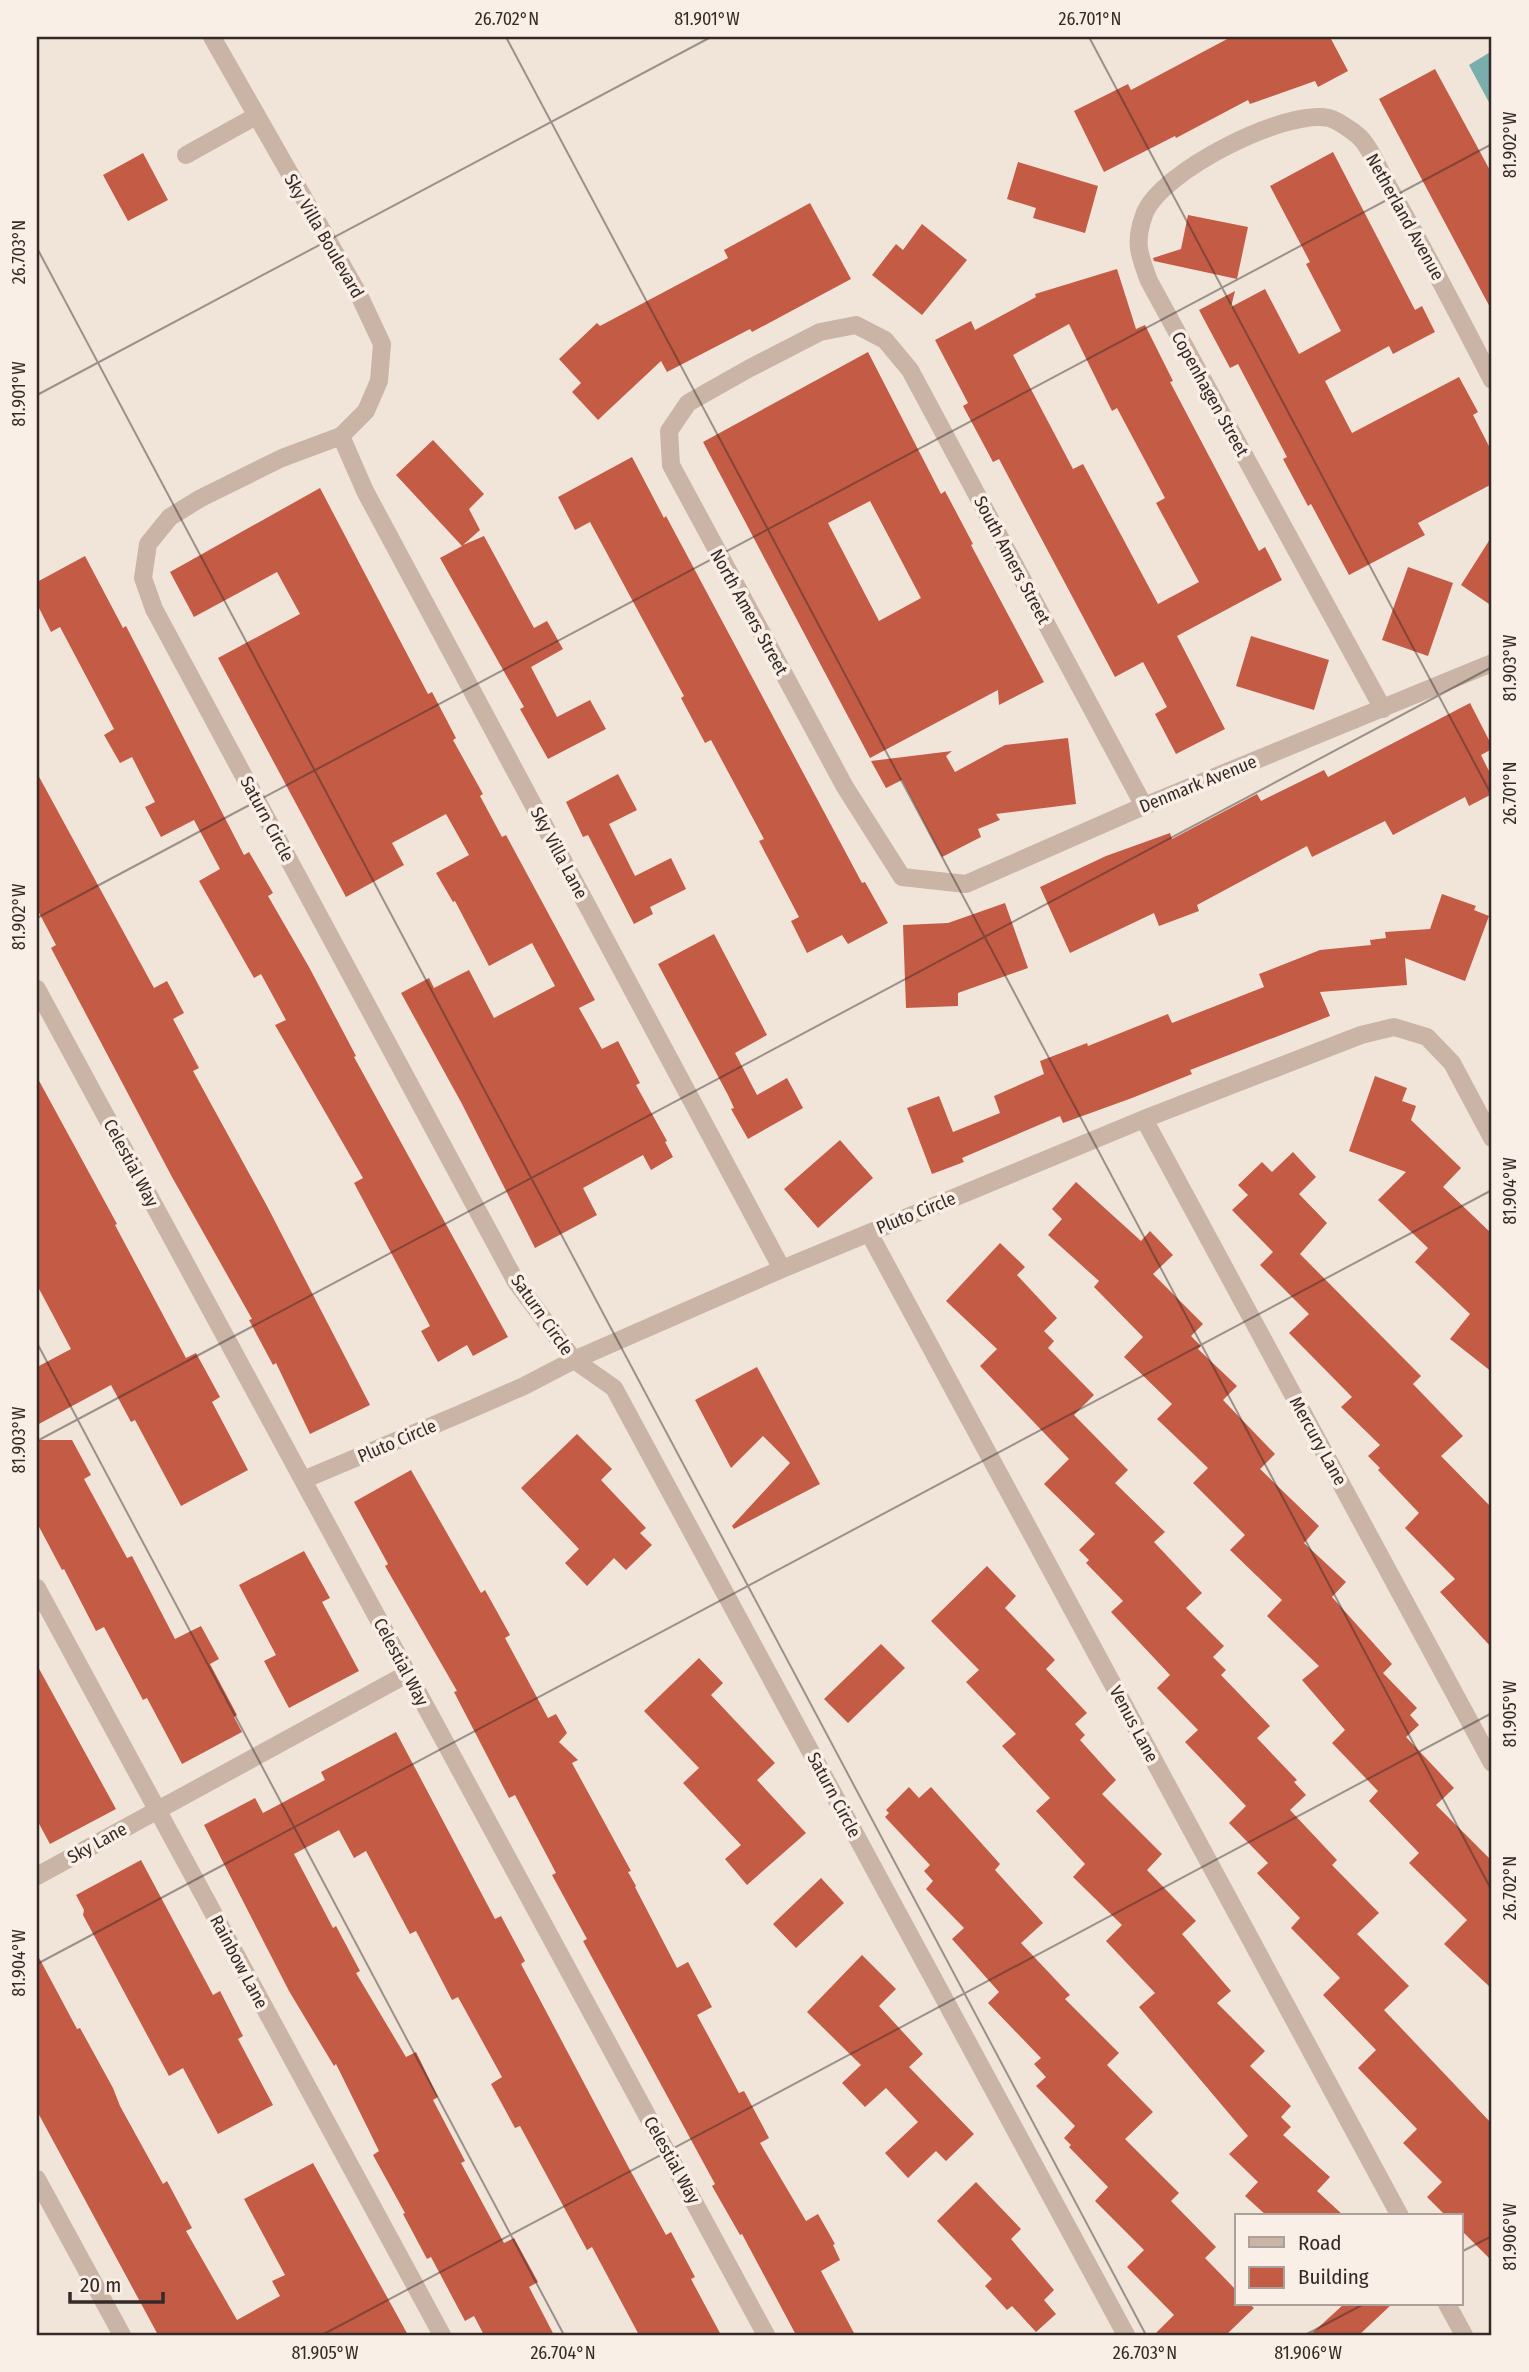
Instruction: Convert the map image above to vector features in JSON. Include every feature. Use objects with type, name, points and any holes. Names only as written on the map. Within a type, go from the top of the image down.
[{"type":"street","name":"Sky Villa Boulevard","points":[[212,37],[359,295],[382,344],[379,380],[366,411],[341,436]]},
{"type":"street","points":[[186,155],[256,116]]},
{"type":"street","name":"Netherland Avenue","points":[[1274,126],[1296,118],[1330,118],[1360,137],[1413,230],[1492,380]]},
{"type":"street","name":"Copenhagen Street","points":[[1274,126],[1228,146],[1166,184],[1144,212],[1137,249],[1149,281],[1182,344],[1383,709]]},
{"type":"street","name":"North Amers Street","points":[[864,329],[856,325],[820,332],[688,403],[669,431],[671,465],[845,786],[902,877]]},
{"type":"street","name":"South Amers Street","points":[[864,329],[885,340],[910,370],[1144,806]]},
{"type":"street","name":"Sky Villa Lane","points":[[341,436],[365,491],[782,1269]]},
{"type":"street","name":"Saturn Circle","points":[[341,436],[282,458],[201,498],[170,517],[148,544],[143,578],[160,621],[516,1282],[574,1360],[614,1388],[1126,2335]]},
{"type":"street","name":"Denmark Avenue","points":[[902,877],[966,884],[1144,806],[1492,663]]},
{"type":"street","name":"Celestial Way","points":[[37,989],[766,2335]]},
{"type":"street","name":"Pluto Circle","points":[[303,1480],[524,1386],[574,1360],[782,1269],[1144,1119],[1361,1035],[1394,1027],[1427,1037],[1452,1063],[1492,1138]]},
{"type":"street","name":"Mercury Lane","points":[[1144,1119],[1492,1762]]},
{"type":"street","name":"Venus Lane","points":[[869,1233],[1399,2214]]},
{"type":"street","name":"Rainbow Lane","points":[[37,1588],[442,2335]]},
{"type":"street","name":"Sky Lane","points":[[37,1876],[407,1674]]},
{"type":"street","points":[[37,2179],[122,2335]]},
{"type":"street","points":[[1448,2306],[1464,2335]]},
{"type":"water","points":[[1492,51],[1492,108],[1469,65]]},
{"type":"building","points":[[1231,37],[1330,37],[1348,71],[1318,87],[1315,81],[1250,104],[1248,100],[1104,172],[1074,111],[1128,84],[1131,90]]},
{"type":"building","points":[[1435,69],[1492,174],[1492,311],[1379,99]]},
{"type":"building","points":[[1333,152],[1415,310],[1422,306],[1435,332],[1393,354],[1389,346],[1325,381],[1352,433],[1459,377],[1478,412],[1473,415],[1492,452],[1492,484],[1418,523],[1425,535],[1349,575],[1283,459],[1287,457],[1238,364],[1230,368],[1199,310],[1235,291],[1231,307],[1265,289],[1299,354],[1341,331],[1306,264],[1310,262],[1270,186]]},
{"type":"building","points":[[143,153],[168,200],[128,221],[103,175]]},
{"type":"building","points":[[1018,162],[1098,186],[1085,233],[1033,218],[1036,208],[1007,199]]},
{"type":"building","points":[[810,203],[851,279],[752,332],[750,329],[667,372],[661,361],[598,420],[572,392],[581,383],[559,359],[597,323],[600,326],[728,258],[724,250]]},
{"type":"building","points":[[1188,215],[1248,227],[1237,279],[1154,261],[1153,258],[1181,249]]},
{"type":"building","points":[[922,224],[967,260],[922,315],[872,275],[896,244],[903,250]]},
{"type":"building","points":[[1117,269],[1136,329],[1145,325],[1173,381],[1170,382],[1259,551],[1265,547],[1282,580],[1177,636],[1225,729],[1176,754],[1155,714],[1167,707],[1143,662],[1115,677],[999,459],[993,462],[963,406],[968,403],[935,340],[971,321],[975,330],[1036,297],[1035,294]],"holes":[[[1069,324],[1112,411],[1117,408],[1165,498],[1156,503],[1199,582],[1158,604],[1083,464],[1073,469],[1013,355]]]},
{"type":"building","points":[[868,352],[941,494],[945,491],[1044,682],[999,705],[998,690],[870,758],[703,442]],"holes":[[[870,501],[921,598],[879,621],[828,523]]]},
{"type":"building","points":[[433,440],[484,494],[469,509],[480,530],[463,545],[484,536],[534,628],[547,621],[563,649],[531,667],[557,717],[590,700],[606,729],[548,759],[520,709],[524,707],[440,558],[462,546],[396,475]]},
{"type":"building","points":[[632,457],[862,883],[865,882],[888,923],[848,944],[842,935],[807,953],[791,921],[799,917],[759,841],[764,839],[711,740],[705,743],[681,698],[684,696],[590,522],[575,530],[558,497]]},
{"type":"building","points":[[320,488],[428,694],[432,692],[456,738],[453,740],[483,794],[480,796],[502,837],[506,835],[595,1000],[579,1008],[602,1049],[618,1041],[640,1083],[636,1085],[673,1157],[651,1170],[643,1155],[583,1188],[597,1215],[535,1248],[462,1104],[401,993],[429,978],[434,988],[469,970],[494,1018],[555,986],[532,943],[489,966],[455,901],[453,902],[436,873],[469,855],[446,814],[392,843],[404,865],[346,897],[218,658],[300,614],[277,572],[194,617],[170,572]]},
{"type":"building","points":[[1492,536],[1492,606],[1461,585]]},
{"type":"building","points":[[85,556],[123,628],[126,626],[244,855],[249,852],[273,893],[268,896],[508,1337],[473,1356],[467,1345],[438,1362],[421,1331],[430,1326],[354,1183],[363,1178],[275,1025],[286,1020],[261,974],[254,978],[199,881],[220,869],[194,820],[161,837],[145,807],[155,802],[132,757],[120,763],[104,735],[114,729],[60,627],[51,632],[37,604],[37,582]]},
{"type":"building","points":[[1408,567],[1453,583],[1428,656],[1382,640]]},
{"type":"building","points":[[1251,636],[1329,660],[1314,710],[1236,686]]},
{"type":"building","points":[[1470,703],[1492,746],[1492,749],[1481,755],[1492,777],[1492,794],[1469,806],[1465,797],[1393,835],[1385,821],[1312,857],[1307,846],[1197,905],[1199,911],[1159,926],[1154,913],[1070,953],[1040,887],[1106,856],[1170,833],[1172,839],[1257,794],[1261,801],[1324,770],[1328,777]]},
{"type":"building","points":[[1068,738],[1076,804],[996,814],[1000,820],[978,829],[981,837],[942,857],[902,780],[886,788],[871,761],[952,751],[946,756],[955,772],[1005,745]]},
{"type":"building","points":[[37,773],[154,988],[167,981],[184,1013],[173,1019],[199,1068],[193,1071],[267,1206],[370,1405],[310,1434],[276,1363],[273,1365],[249,1320],[252,1319],[172,1177],[51,948],[56,945],[37,909]]},
{"type":"building","points":[[618,774],[637,810],[609,824],[635,876],[671,858],[686,889],[650,907],[653,914],[634,924],[588,835],[583,837],[566,802]]},
{"type":"building","points":[[1442,894],[1476,906],[1474,910],[1489,916],[1465,981],[1405,958],[1407,985],[1320,992],[1330,1016],[1190,1070],[1192,1074],[1132,1098],[1063,1123],[1060,1116],[962,1158],[964,1162],[932,1174],[907,1108],[939,1096],[953,1132],[1000,1113],[994,1096],[1044,1074],[1040,1061],[1087,1043],[1088,1046],[1168,1014],[1172,1023],[1264,987],[1259,974],[1320,950],[1371,945],[1370,940],[1386,938],[1385,932],[1430,929]]},
{"type":"building","points":[[1005,903],[1028,968],[958,993],[958,1006],[906,1008],[903,925],[948,923]]},
{"type":"building","points":[[714,934],[767,1035],[735,1053],[757,1095],[787,1078],[803,1108],[748,1139],[731,1109],[734,1108],[728,1095],[658,964]]},
{"type":"building","points":[[1375,1076],[1407,1088],[1402,1101],[1416,1106],[1411,1120],[1461,1168],[1443,1187],[1492,1234],[1492,1372],[1450,1339],[1470,1314],[1415,1262],[1428,1248],[1378,1200],[1406,1172],[1349,1151]]},
{"type":"building","points":[[37,1077],[186,1358],[196,1353],[220,1397],[212,1402],[248,1470],[181,1506],[135,1420],[131,1422],[111,1385],[37,1425],[37,1367],[71,1349],[37,1285]]},
{"type":"building","points":[[840,1140],[873,1178],[818,1228],[784,1189]]},
{"type":"building","points":[[1293,1152],[1316,1177],[1299,1194],[1327,1223],[1300,1254],[1421,1376],[1413,1384],[1463,1436],[1441,1456],[1492,1508],[1492,1648],[1440,1592],[1455,1579],[1405,1528],[1419,1513],[1368,1456],[1380,1445],[1341,1407],[1352,1397],[1289,1333],[1309,1314],[1260,1265],[1273,1252],[1232,1210],[1248,1195],[1238,1185],[1262,1162],[1272,1172]]},
{"type":"building","points":[[1076,1182],[1141,1241],[1150,1231],[1173,1255],[1153,1274],[1203,1324],[1191,1336],[1201,1346],[1198,1349],[1237,1386],[1223,1400],[1275,1454],[1260,1469],[1319,1526],[1304,1543],[1346,1582],[1332,1597],[1392,1664],[1383,1673],[1417,1708],[1410,1715],[1419,1725],[1406,1737],[1454,1788],[1436,1805],[1492,1861],[1492,1989],[1444,1944],[1467,1920],[1409,1863],[1419,1853],[1369,1801],[1378,1791],[1332,1743],[1345,1730],[1302,1680],[1319,1666],[1267,1616],[1282,1600],[1230,1550],[1245,1535],[1193,1483],[1208,1468],[1157,1419],[1172,1404],[1124,1357],[1143,1337],[1094,1287],[1099,1281],[1048,1235],[1062,1219],[1052,1209]]},
{"type":"building","points":[[1000,1243],[1025,1267],[1017,1275],[1057,1318],[1044,1331],[1054,1341],[1048,1348],[1094,1395],[1074,1415],[1128,1470],[1115,1483],[1165,1532],[1154,1542],[1202,1593],[1186,1608],[1224,1646],[1213,1657],[1226,1670],[1221,1675],[1270,1726],[1257,1738],[1297,1780],[1294,1782],[1306,1795],[1290,1810],[1337,1860],[1332,1865],[1379,1913],[1357,1934],[1409,1986],[1384,2010],[1492,2124],[1492,2261],[1462,2231],[1462,2214],[1444,2214],[1427,2197],[1442,2182],[1403,2143],[1417,2129],[1358,2068],[1376,2050],[1323,1995],[1340,1978],[1291,1928],[1300,1918],[1257,1873],[1268,1863],[1229,1823],[1246,1806],[1185,1742],[1198,1730],[1157,1688],[1170,1675],[1111,1612],[1123,1601],[1086,1563],[1089,1560],[1079,1550],[1095,1534],[1044,1484],[1069,1459],[980,1366],[997,1349],[946,1301]]},
{"type":"building","points":[[757,1367],[820,1484],[734,1529],[732,1526],[790,1463],[763,1436],[731,1468],[695,1400]]},
{"type":"building","points":[[577,1434],[612,1469],[601,1480],[646,1528],[640,1533],[652,1545],[626,1570],[614,1558],[587,1586],[565,1563],[579,1549],[521,1488]]},
{"type":"building","points":[[37,1440],[72,1440],[91,1475],[84,1479],[127,1558],[132,1556],[175,1639],[201,1626],[219,1659],[210,1664],[237,1715],[234,1717],[242,1732],[182,1764],[147,1698],[143,1700],[104,1627],[96,1631],[37,1523]]},
{"type":"building","points":[[411,1470],[481,1593],[485,1590],[510,1635],[505,1638],[548,1718],[556,1714],[567,1733],[559,1742],[578,1760],[572,1763],[631,1871],[628,1872],[635,1887],[677,1968],[688,1962],[712,2007],[697,2015],[739,2093],[744,2091],[769,2138],[760,2143],[806,2221],[818,2214],[835,2244],[833,2245],[840,2260],[821,2271],[855,2335],[796,2335],[742,2234],[740,2235],[712,2186],[715,2184],[583,1941],[587,1939],[552,1875],[556,1873],[515,1795],[509,1798],[454,1692],[457,1691],[385,1566],[388,1564],[354,1502]]},
{"type":"building","points":[[304,1551],[330,1598],[322,1602],[359,1671],[289,1708],[264,1661],[276,1655],[239,1585]]},
{"type":"building","points":[[987,1566],[1016,1596],[1005,1608],[1055,1660],[1046,1669],[1087,1713],[1075,1724],[1085,1735],[1080,1740],[1116,1780],[1102,1794],[1162,1854],[1147,1870],[1196,1921],[1182,1934],[1231,1991],[1217,2003],[1265,2051],[1250,2066],[1291,2106],[1281,2117],[1291,2127],[1283,2135],[1330,2177],[1317,2191],[1342,2214],[1265,2214],[1245,2196],[1258,2182],[1229,2154],[1248,2136],[1139,2007],[1155,1993],[1106,1941],[1122,1925],[1073,1877],[1085,1864],[1036,1811],[1050,1798],[1002,1746],[1016,1734],[966,1682],[979,1670],[931,1621]]},
{"type":"building","points":[[881,1644],[905,1668],[848,1723],[824,1699]]},
{"type":"building","points":[[699,1658],[723,1683],[711,1695],[775,1763],[757,1780],[806,1833],[747,1885],[725,1859],[741,1845],[683,1783],[699,1768],[644,1711]]},
{"type":"building","points":[[37,1665],[116,1809],[50,1844],[37,1820]]},
{"type":"building","points":[[396,1732],[495,1919],[501,1916],[525,1961],[521,1964],[666,2235],[671,2232],[695,2277],[691,2279],[721,2335],[639,2335],[592,2247],[587,2250],[520,2126],[515,2128],[491,2084],[502,2077],[458,1997],[452,2000],[416,1931],[410,1934],[366,1851],[354,1858],[339,1830],[294,1854],[333,1928],[336,1926],[360,1971],[356,1973],[406,2057],[416,2052],[438,2097],[433,2100],[465,2161],[461,2163],[504,2243],[514,2238],[538,2282],[529,2287],[554,2335],[484,2335],[474,2316],[465,2321],[431,2257],[427,2259],[373,2155],[379,2151],[336,2064],[334,2066],[289,1991],[204,1825],[255,1798],[263,1813],[325,1780],[321,1772]]},
{"type":"building","points":[[909,1787],[919,1798],[931,1787],[1000,1864],[995,1870],[1043,1923],[1021,1943],[1070,1995],[1065,1999],[1119,2053],[1107,2065],[1153,2112],[1125,2139],[1179,2193],[1171,2201],[1216,2247],[1205,2258],[1235,2289],[1235,2306],[1254,2308],[1226,2335],[1154,2335],[1174,2315],[1127,2267],[1144,2250],[1095,2201],[1108,2187],[1069,2147],[1071,2145],[1064,2138],[1075,2126],[1036,2086],[1046,2077],[1034,2064],[1041,2058],[988,2003],[999,1992],[952,1939],[964,1928],[926,1889],[933,1881],[924,1871],[930,1865],[885,1817],[889,1813],[886,1810]]},
{"type":"building","points":[[141,1860],[213,1995],[220,1991],[243,2036],[238,2039],[273,2105],[218,2134],[183,2068],[169,2076],[83,1915],[84,1910],[76,1895]]},
{"type":"building","points":[[821,1878],[844,1903],[796,1948],[773,1924]]},
{"type":"building","points":[[37,1954],[77,2029],[80,2028],[113,2088],[120,2106],[163,2184],[167,2181],[192,2228],[186,2231],[237,2320],[280,2296],[272,2281],[285,2275],[244,2199],[313,2163],[408,2335],[158,2335],[37,2111]]},
{"type":"building","points":[[862,1955],[896,1989],[879,2006],[923,2054],[909,2067],[974,2134],[946,2161],[936,2151],[908,2178],[885,2153],[918,2122],[886,2088],[865,2107],[842,2083],[861,2065],[807,2012]]},
{"type":"building","points":[[976,2182],[1021,2229],[1011,2239],[1054,2290],[1044,2300],[1056,2314],[1036,2332],[1012,2306],[1007,2310],[985,2286],[992,2279],[937,2221]]},
{"type":"building","points":[[1342,2306],[1390,2306],[1359,2335],[1310,2335]]}]
